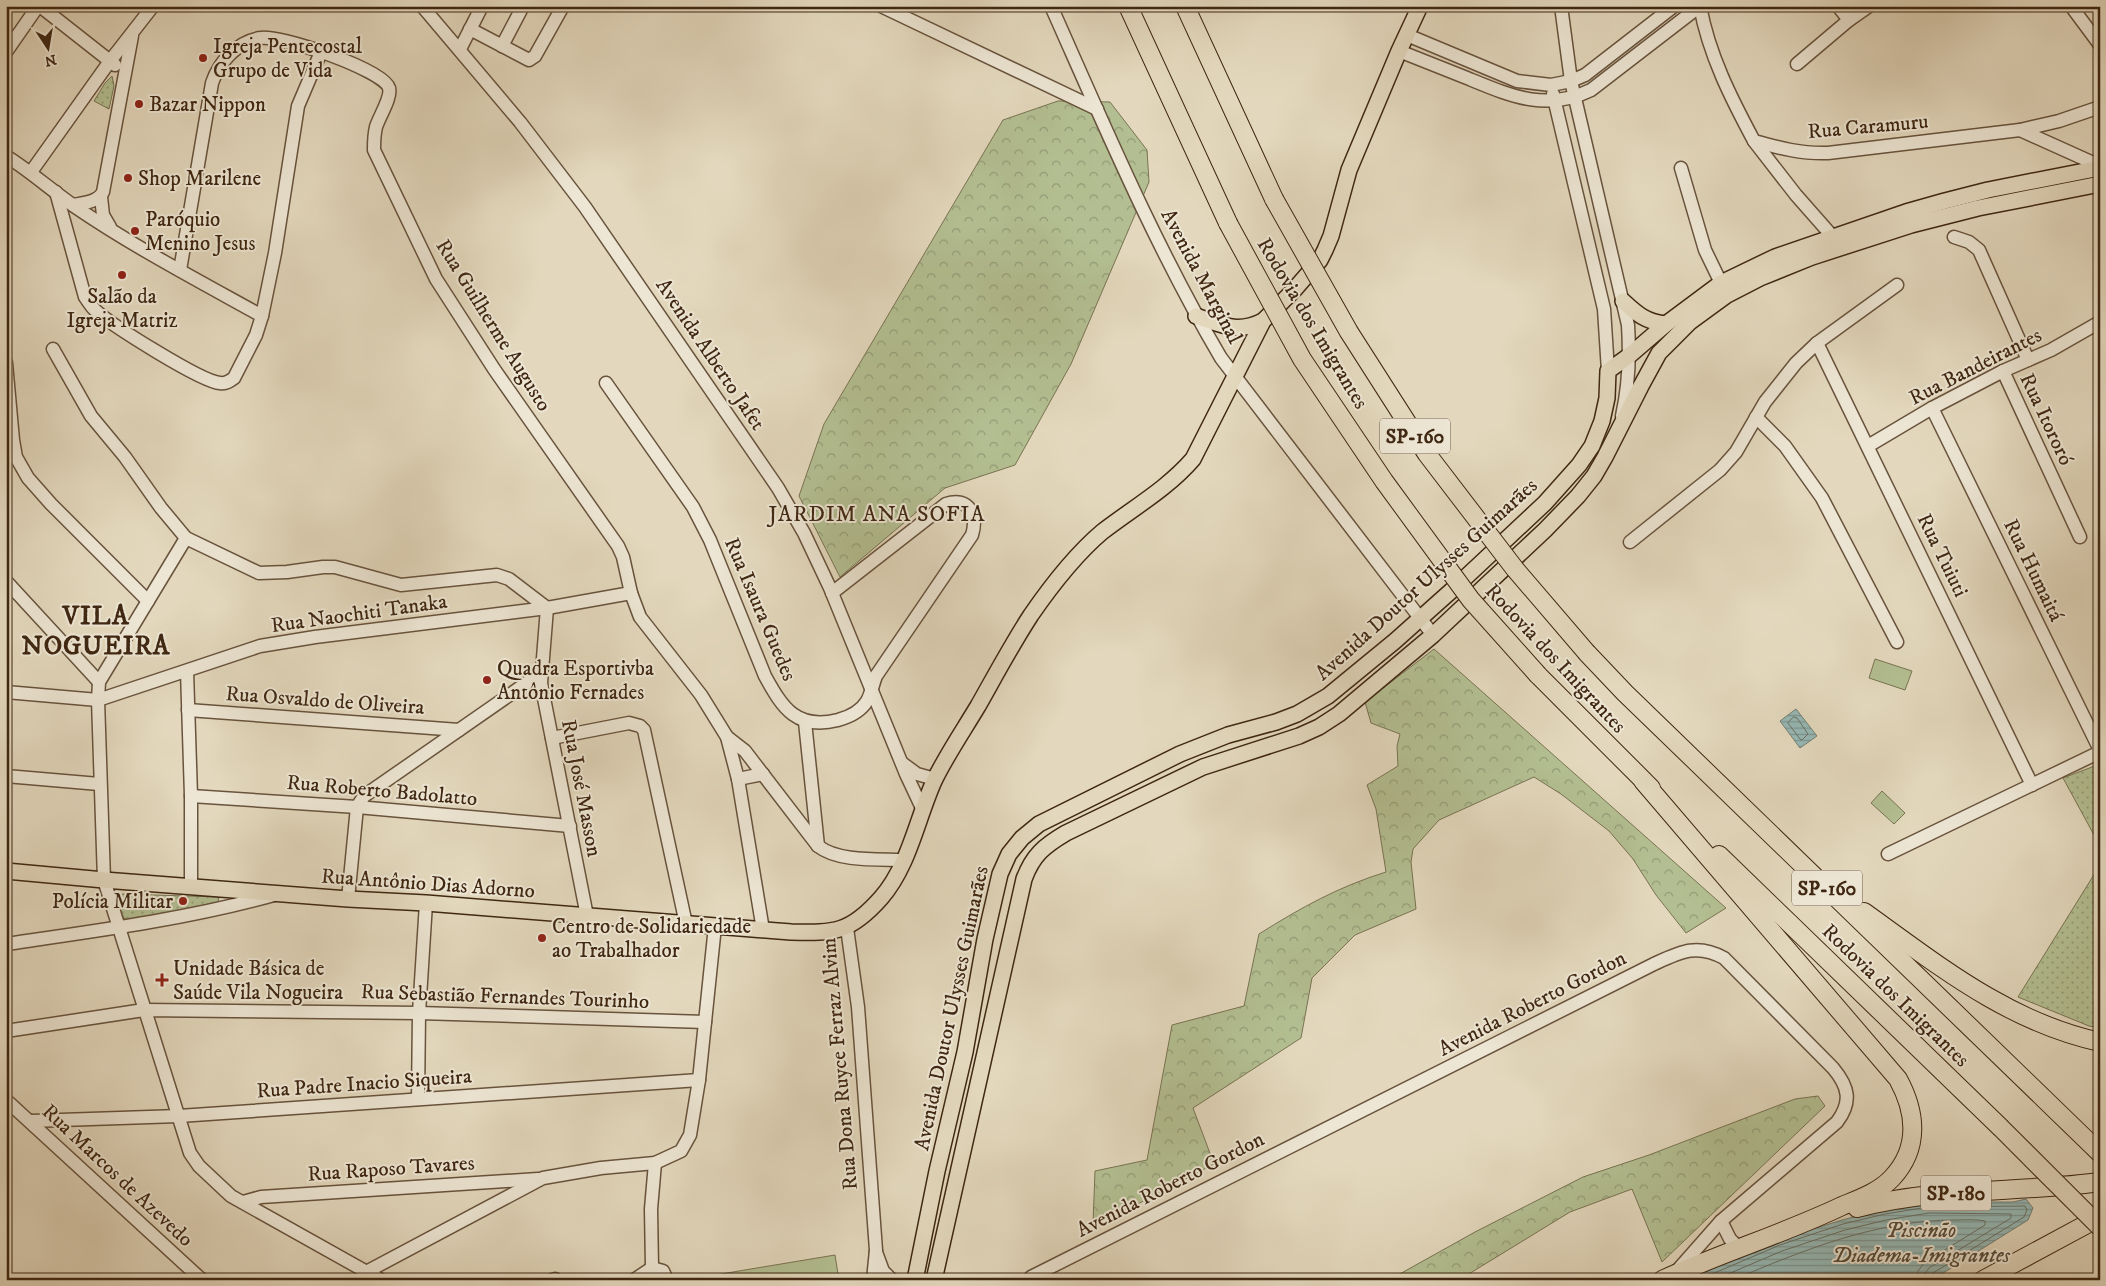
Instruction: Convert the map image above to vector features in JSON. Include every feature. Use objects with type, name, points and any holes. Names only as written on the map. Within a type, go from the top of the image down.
[{"type":"highway","name":"Rodovia dos Imigrantes","points":[[1128,6],[1228,223],[1302,359],[1384,482],[1471,600],[1538,675],[1643,781],[2000,1127],[2100,1227]]},
{"type":"highway","name":"Rodovia dos Imigrantes","points":[[1185,6],[1274,199],[1349,332],[1427,454],[1515,569],[1586,653],[2100,1153]]},
{"type":"highway","points":[[1643,781],[1898,1079],[1907,1097],[1912,1113],[1913,1131],[1909,1150],[1892,1179],[1880,1188],[1815,1219]]},
{"type":"highway","points":[[1815,876],[1922,954],[1997,1004],[2042,1025],[2070,1035],[2100,1042]]},
{"type":"highway","name":"SP-180","points":[[1668,1277],[1815,1219],[1864,1206],[1940,1194],[2069,1186],[2100,1182]]},
{"type":"highway","points":[[1982,1280],[2100,1217]]},
{"type":"main road","name":"Rua Dona Ruyce Ferraz Alvim","points":[[847,928],[857,922],[882,897],[903,860],[935,779],[1031,616],[1079,555],[1101,533],[1179,475],[1193,459],[1263,321],[1320,260],[1331,236],[1349,170],[1420,6]]},
{"type":"main road","points":[[1608,370],[1630,355],[1666,324],[1721,283],[1775,257],[1945,201],[1988,190],[2100,167]]},
{"type":"main road","name":"Avenida Doutor Ulysses Guimarães","points":[[934,1280],[1024,879],[1030,864],[1048,843],[1203,767],[1283,742],[1319,727],[1339,714],[1433,634],[1545,530],[1578,496],[1598,470],[1659,354],[1671,339],[1690,322],[1727,295],[1760,278],[1849,244],[1943,216],[2100,184]]},
{"type":"main road","points":[[1623,301],[1642,318],[1666,324]]},
{"type":"main road","points":[[1196,316],[1235,329],[1250,328],[1263,321]]},
{"type":"main road","name":"Avenida Doutor Ulysses Guimarães","points":[[915,1280],[972,1018],[985,939],[1000,874],[1004,864],[1022,838],[1039,824],[1180,754],[1214,739],[1276,722],[1297,714],[1328,696],[1420,619],[1545,503],[1579,464],[1592,446],[1602,421],[1607,398],[1608,370]]},
{"type":"main road","points":[[1283,742],[1276,736],[1277,728],[1320,706],[1328,696]]},
{"type":"main road","points":[[1203,767],[1218,754],[1261,742],[1264,736],[1257,727]]},
{"type":"main road","name":"Rua Antônio Dias Adorno","points":[[6,871],[762,930],[827,932],[847,928]]},
{"type":"main road","points":[[985,939],[989,965],[984,1000],[993,1012]]},
{"type":"street","points":[[6,52],[40,6],[124,73]]},
{"type":"street","points":[[31,172],[110,61],[153,6]]},
{"type":"street","name":"Avenida Alberto Jafet","points":[[422,6],[538,144],[585,207],[773,480],[804,533],[832,593],[922,808]]},
{"type":"street","points":[[460,49],[482,6]]},
{"type":"street","points":[[502,46],[523,6]]},
{"type":"street","points":[[470,29],[525,60],[532,60],[563,6]]},
{"type":"street","points":[[881,6],[1097,109]]},
{"type":"street","name":"Avenida Marginal","points":[[1052,6],[1097,109],[1196,316],[1221,358],[1433,634]]},
{"type":"street","name":"Avenida Doutor Ulysses Guimarães","points":[[1561,6],[1571,81],[1628,325],[1630,355],[1628,389],[1620,426]]},
{"type":"street","points":[[1407,35],[1517,80],[1551,84],[1571,81],[1585,75],[1674,6]]},
{"type":"street","points":[[1399,51],[1509,95],[1534,100],[1555,101],[1575,98],[1591,90],[1700,6],[1704,26],[1716,62],[1754,141],[1796,195],[1833,237]]},
{"type":"street","points":[[1838,6],[1849,20]]},
{"type":"street","points":[[1797,64],[1868,6]]},
{"type":"street","points":[[2072,6],[2100,45]]},
{"type":"street","points":[[110,228],[103,215],[101,197],[105,188],[124,73],[133,32]]},
{"type":"street","points":[[56,192],[85,296],[93,308],[107,320],[159,353],[214,382],[225,383],[234,378],[256,335],[262,316],[275,253],[298,106],[321,52],[278,38],[258,38],[230,55],[221,64],[212,84],[180,270]]},
{"type":"street","name":"Rua Guilherme Augusto","points":[[321,52],[372,72],[385,80],[390,91],[376,126],[374,150],[432,271],[494,369],[618,546],[623,557],[631,593],[640,617],[701,695],[727,737]]},
{"type":"street","points":[[1551,84],[1604,309],[1608,370]]},
{"type":"street","name":"Rua Caramuru","points":[[1754,141],[1806,154],[1828,153],[2020,130],[2059,121],[2100,107]]},
{"type":"street","points":[[2020,130],[2100,167]]},
{"type":"street","points":[[6,156],[31,172],[73,205],[180,270],[262,316]]},
{"type":"street","points":[[1681,168],[1705,250],[1721,283]]},
{"type":"street","points":[[73,205],[89,202],[101,197]]},
{"type":"street","points":[[1954,237],[1970,242],[1979,250],[2028,360]]},
{"type":"street","points":[[1630,542],[1720,470],[1736,452],[1756,417],[1796,363],[1817,342],[1897,286]]},
{"type":"street","name":"Rua Bandeirantes","points":[[1868,446],[1932,408],[2003,371],[2051,350],[2100,322]]},
{"type":"street","name":"Rua Tuiuti","points":[[1817,342],[2032,785]]},
{"type":"street","points":[[53,349],[91,416],[125,457],[161,508],[186,538],[259,573],[287,572],[323,567],[335,568],[401,585],[483,575],[497,576],[509,579],[546,608]]},
{"type":"street","points":[[6,363],[12,440],[16,456],[28,478],[51,504],[148,601]]},
{"type":"street","name":"Rua Itororó","points":[[2003,371],[2080,537]]},
{"type":"street","name":"Rua Isaura Guedes","points":[[606,383],[693,507],[710,540],[765,676],[776,696],[793,715],[806,722]]},
{"type":"street","name":"Rua Humaitá","points":[[1932,408],[2100,751]]},
{"type":"street","points":[[1756,417],[1785,446],[1822,498],[1898,642]]},
{"type":"street","points":[[818,846],[806,722],[832,721],[847,717],[861,708],[867,701],[876,676],[972,535],[975,519],[970,509],[958,502],[946,504],[832,593]]},
{"type":"street","points":[[186,538],[99,682],[100,784],[104,880],[190,1152],[200,1166],[231,1196],[381,1280]]},
{"type":"street","points":[[6,581],[99,682]]},
{"type":"street","name":"Rua Naochiti Tanaka","points":[[98,700],[260,646],[315,637],[546,608],[631,593]]},
{"type":"street","name":"Rua José Masson","points":[[546,608],[545,647],[541,673],[543,696],[588,916]]},
{"type":"street","points":[[187,671],[191,796],[191,886]]},
{"type":"street","points":[[348,899],[357,807],[364,796],[541,673]]},
{"type":"street","points":[[6,692],[98,700]]},
{"type":"street","name":"Rua Osvaldo de Oliveira","points":[[188,710],[458,730]]},
{"type":"street","points":[[552,738],[629,723],[640,726],[644,730],[686,924]]},
{"type":"street","points":[[727,737],[745,751],[818,846],[838,856],[903,860]]},
{"type":"street","points":[[727,737],[738,779],[762,930]]},
{"type":"street","points":[[1888,854],[2100,751]]},
{"type":"street","points":[[902,763],[917,774],[935,779]]},
{"type":"street","points":[[738,779],[763,774]]},
{"type":"street","points":[[6,776],[100,784]]},
{"type":"street","name":"Rua Roberto Badolatto","points":[[191,796],[357,807],[570,826]]},
{"type":"street","points":[[223,907],[235,890]]},
{"type":"street","points":[[6,944],[118,927],[223,907],[281,893]]},
{"type":"street","points":[[418,1099],[418,1013],[426,903]]},
{"type":"street","points":[[366,1272],[543,1178],[586,1170],[655,1163],[682,1151],[687,1144],[699,1080],[715,926]]},
{"type":"street","name":"Rua Dona Ruyce Ferraz Alvim","points":[[847,928],[858,1008],[876,1250],[873,1280]]},
{"type":"street","name":"Avenida Roberto Gordon","points":[[1030,1276],[1654,964],[1692,949],[1704,949],[1715,952],[1742,974],[1833,1068],[1841,1077],[1846,1089],[1847,1100],[1845,1112],[1837,1122],[1721,1222],[1668,1277]]},
{"type":"street","name":"Rua Sebastião Fernandes Tourinho","points":[[6,1031],[144,1010],[418,1013],[704,1022]]},
{"type":"street","name":"Rua Padre Inacio Siqueira","points":[[31,1121],[179,1116],[699,1080]]},
{"type":"street","name":"Rua Marcos de Azevedo","points":[[6,1100],[202,1280]]},
{"type":"street","points":[[652,1268],[652,1209],[655,1163]]},
{"type":"street","name":"Rua Raposo Tavares","points":[[243,1202],[261,1196],[543,1178]]},
{"type":"street","points":[[1721,1222],[1730,1239],[1739,1248]]},
{"type":"street","name":"Rua Dona Ruyce Ferraz Alvim","points":[[876,1250],[883,1271],[892,1280]]},
{"type":"street","points":[[634,1280],[652,1268],[663,1271],[667,1280]]},
{"type":"green space","points":[[112,76],[114,86],[109,109],[94,101],[105,83]]},
{"type":"green space","points":[[1058,101],[1110,102],[1147,150],[1149,182],[1071,364],[1015,465],[945,488],[840,577],[799,496],[824,424],[1003,120]]},
{"type":"green space","points":[[1434,649],[1726,908],[1686,933],[1656,895],[1633,859],[1609,831],[1561,794],[1534,777],[1439,820],[1413,849],[1411,862],[1416,909],[1355,935],[1312,978],[1301,1038],[1193,1108],[1214,1164],[1134,1206],[1093,1224],[1095,1171],[1147,1160],[1172,1025],[1244,1006],[1259,934],[1321,899],[1352,884],[1386,872],[1376,809],[1367,785],[1398,766],[1397,746],[1400,734],[1371,723],[1365,702]]},
{"type":"green space","points":[[1875,659],[1912,671],[1905,690],[1869,678]]},
{"type":"green space","points":[[2100,764],[2100,846],[2063,778]]},
{"type":"green space","points":[[1882,791],[1905,813],[1894,824],[1871,803]]},
{"type":"green space","points":[[2100,865],[2100,1028],[2089,1026],[2018,997]]},
{"type":"green space","points":[[122,894],[219,897],[218,902],[131,920],[125,919],[119,910],[117,897]]},
{"type":"green space","points":[[1818,1096],[1825,1106],[1662,1262],[1632,1189],[1570,1212],[1459,1280],[1389,1280],[1475,1232],[1583,1177],[1649,1155],[1795,1099]]},
{"type":"green space","points":[[835,1255],[839,1280],[703,1280],[703,1277]]},
{"type":"water","points":[[1796,709],[1817,736],[1800,748],[1780,721]]},
{"type":"water","name":"Piscinão Diadema-Imigrantes","points":[[2026,1199],[2033,1208],[2028,1220],[1932,1280],[1686,1280],[1778,1240],[1884,1209],[1928,1202],[2013,1202]]},
{"type":"place","name":"Igreja Pentecostal Grupo de Vida","points":[[203,58]]},
{"type":"place","name":"Bazar Nippon","points":[[139,104]]},
{"type":"place","name":"Shop Marilene","points":[[128,178]]},
{"type":"place","name":"Paróquio Menino Jesus","points":[[135,231]]},
{"type":"place","name":"Salão da Igreja Matriz","points":[[122,275]]},
{"type":"place","name":"Quadra Esportivba Antônio Fernades","points":[[487,680]]},
{"type":"place","name":"Polícia Militar","points":[[183,901]]},
{"type":"place","name":"Centro de Solidariedade ao Trabalhador","points":[[542,938]]},
{"type":"place","name":"Unidade Básica de Saúde Vila Nogueira","points":[[162,980]]},
{"type":"district","name":"JARDIM ANA SOFIA","points":[[877,513]]},
{"type":"district","name":"VILA NOGUEIRA","points":[[96,630]]}]
